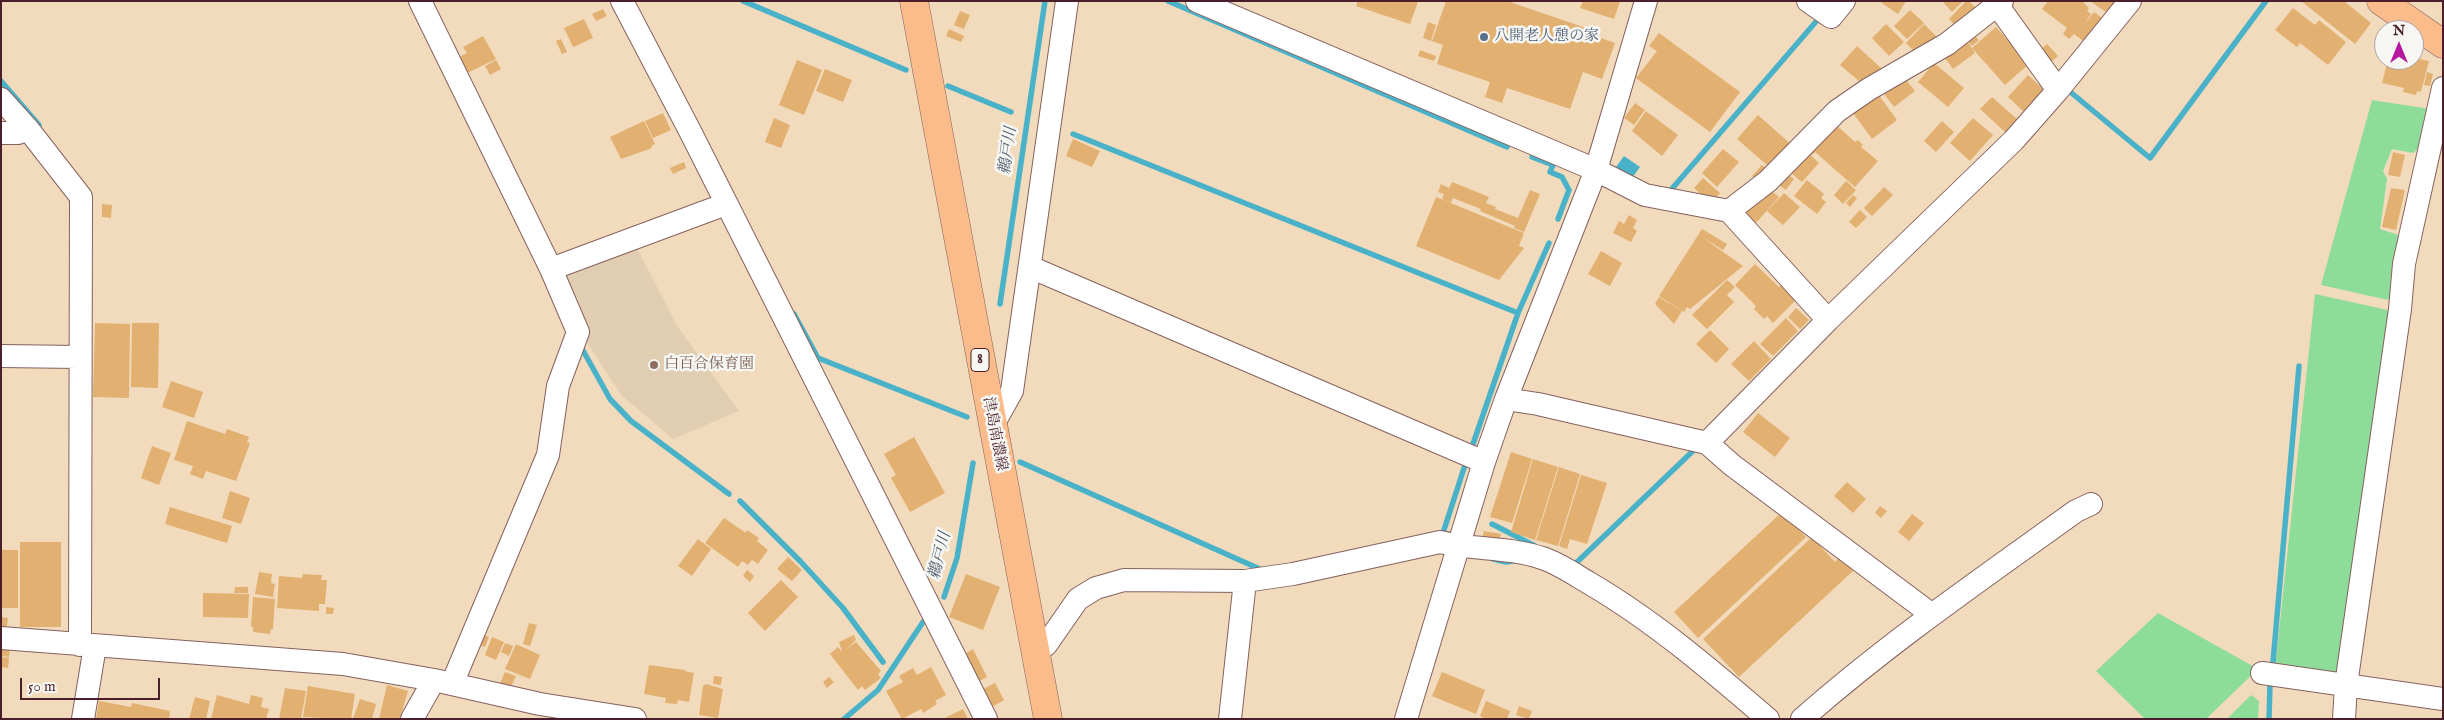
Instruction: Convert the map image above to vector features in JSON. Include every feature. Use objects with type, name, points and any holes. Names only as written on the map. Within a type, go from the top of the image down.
[{"type":"main road","name":"津島南濃線","points":[[914,1],[1048,719]]},
{"type":"main road","points":[[2381,1],[2443,44]]},
{"type":"street","points":[[412,719],[443,682],[548,455],[558,386],[578,332],[551,269],[420,1]]},
{"type":"street","points":[[622,1],[986,719]]},
{"type":"street","points":[[992,425],[1012,391],[1067,1]]},
{"type":"street","points":[[1197,1],[1596,170],[1645,194],[1729,211],[1828,320]]},
{"type":"street","points":[[1406,719],[1484,462],[1506,398],[1596,170],[1646,1]]},
{"type":"street","points":[[1808,1],[1831,17],[1844,1]]},
{"type":"street","points":[[1707,443],[1828,320],[2014,140],[2058,90],[2130,1]]},
{"type":"street","points":[[1729,211],[1768,181],[1837,111],[1869,89],[1947,44],[2000,4],[2058,90]]},
{"type":"street","points":[[2344,719],[2346,685],[2400,309],[2404,264],[2443,88]]},
{"type":"street","points":[[1,99],[28,129],[81,197],[79,357],[87,646],[84,719]]},
{"type":"street","points":[[1,133],[18,133],[28,129]]},
{"type":"street","points":[[551,269],[726,204]]},
{"type":"street","points":[[1030,267],[1484,462]]},
{"type":"street","points":[[1,356],[79,357]]},
{"type":"street","points":[[1506,398],[1707,443],[1732,465],[1932,614]]},
{"type":"street","points":[[1802,719],[1852,674],[1932,614],[2076,511],[2091,504]]},
{"type":"street","points":[[1036,650],[1046,645],[1078,600],[1096,588],[1124,580],[1245,581],[1293,574],[1427,543],[1440,542],[1459,546],[1522,552],[1562,567],[1624,604],[1698,660],[1768,719]]},
{"type":"street","points":[[1230,719],[1245,581]]},
{"type":"street","points":[[1,638],[343,664],[443,682],[540,704],[634,719]]},
{"type":"street","points":[[2262,673],[2443,699]]},
{"type":"shaded area","name":"白百合保育園","points":[[634,242],[677,326],[739,411],[673,439],[621,395],[583,336],[563,271]]},
{"type":"green space","points":[[2372,100],[2430,109],[2431,115],[2418,149],[2413,153],[2392,149],[2383,171],[2387,179],[2380,229],[2405,237],[2394,296],[2388,300],[2321,285]]},
{"type":"green space","points":[[2315,294],[2392,311],[2339,676],[2275,669]]},
{"type":"green space","points":[[2158,613],[2258,669],[2206,719],[2145,719],[2096,671]]},
{"type":"green space","points":[[2251,695],[2259,701],[2258,719],[2227,719]]},
{"type":"water","points":[[1624,156],[1640,167],[1632,178],[1616,167]]},
{"type":"building","points":[[1358,1],[1418,2],[1410,24],[1356,6]]},
{"type":"building","points":[[1446,1],[1507,1],[1586,28],[1584,32],[1615,43],[1602,79],[1583,72],[1570,109],[1507,88],[1502,103],[1485,97],[1490,82],[1437,64],[1443,45],[1432,41]]},
{"type":"building","points":[[1583,1],[1620,1],[1614,19],[1580,8]]},
{"type":"building","points":[[1879,1],[1906,1],[1898,14]]},
{"type":"building","points":[[1942,1],[1963,1],[1952,12]]},
{"type":"building","points":[[1966,1],[1969,1],[1979,11],[1960,30],[1949,19]]},
{"type":"building","points":[[2048,1],[2082,1],[2089,8],[2087,11],[2091,14],[2084,25],[2094,12],[2106,21],[2087,44],[2074,34],[2069,39],[2063,34],[2067,28],[2042,9]]},
{"type":"building","points":[[2090,1],[2120,1],[2110,15]]},
{"type":"building","points":[[2301,1],[2344,1],[2371,23],[2355,44]]},
{"type":"building","points":[[2293,8],[2315,25],[2319,20],[2346,42],[2328,65],[2300,43],[2297,47],[2275,30]]},
{"type":"building","points":[[603,9],[607,16],[596,21],[592,14]]},
{"type":"building","points":[[1910,10],[1924,23],[1907,39],[1894,26]]},
{"type":"building","points":[[960,11],[970,15],[964,29],[954,25]]},
{"type":"building","points":[[584,19],[593,38],[573,47],[564,28]]},
{"type":"building","points":[[1428,22],[1436,25],[1431,41],[1423,38]]},
{"type":"building","points":[[1886,24],[1904,42],[1889,56],[1872,38]]},
{"type":"building","points":[[1924,24],[1938,38],[1920,57],[1906,43]]},
{"type":"building","points":[[1996,27],[2029,64],[2005,85],[1972,48]]},
{"type":"building","points":[[949,29],[964,36],[961,42],[946,36]]},
{"type":"building","points":[[1659,33],[1740,92],[1710,132],[1636,78],[1657,51],[1649,46]]},
{"type":"building","points":[[1972,33],[1979,40],[1972,46],[1965,38]]},
{"type":"building","points":[[483,36],[496,59],[461,76],[452,61],[467,53],[463,47]]},
{"type":"building","points":[[1965,38],[1975,53],[1953,69],[1942,54]]},
{"type":"building","points":[[561,39],[567,52],[562,54],[556,41]]},
{"type":"building","points":[[2047,44],[2058,56],[2049,64],[2038,52]]},
{"type":"building","points":[[1857,46],[1882,69],[1866,87],[1840,65]]},
{"type":"building","points":[[1420,50],[1436,56],[1434,61],[1418,56]]},
{"type":"building","points":[[496,60],[501,69],[490,75],[485,66]]},
{"type":"building","points":[[797,60],[822,70],[804,115],[779,105]]},
{"type":"building","points":[[2424,60],[2429,61],[2421,92],[2417,91],[2416,95],[2403,92],[2404,88],[2382,83],[2385,70],[2424,70]]},
{"type":"building","points":[[1934,63],[1964,88],[1948,107],[1918,82]]},
{"type":"building","points":[[825,69],[852,80],[843,102],[816,91]]},
{"type":"building","points":[[2427,72],[2433,74],[2430,86],[2424,85]]},
{"type":"building","points":[[2028,75],[2044,90],[2024,112],[2008,97]]},
{"type":"building","points":[[1903,76],[1915,91],[1894,107],[1882,91]]},
{"type":"building","points":[[1878,94],[1897,120],[1872,139],[1853,113]]},
{"type":"building","points":[[1992,97],[2018,120],[2006,133],[1980,109]]},
{"type":"building","points":[[1635,103],[1645,110],[1634,125],[1624,118]]},
{"type":"building","points":[[1646,111],[1678,135],[1662,156],[1632,131]]},
{"type":"building","points":[[663,113],[671,130],[653,138],[645,121]]},
{"type":"building","points":[[1758,115],[1794,147],[1774,171],[1737,139]]},
{"type":"building","points":[[774,118],[790,125],[781,148],[765,142]]},
{"type":"building","points":[[1973,118],[1993,135],[1970,161],[1950,143]]},
{"type":"building","points":[[644,121],[655,144],[651,146],[652,148],[621,159],[610,137]]},
{"type":"building","points":[[1942,121],[1954,132],[1936,152],[1924,141]]},
{"type":"building","points":[[1833,122],[1855,142],[1858,140],[1863,145],[1861,147],[1878,161],[1855,187],[1815,152],[1812,155],[1805,149]]},
{"type":"building","points":[[1073,139],[1100,151],[1092,167],[1066,156]]},
{"type":"building","points":[[1803,148],[1819,163],[1802,182],[1785,168]]},
{"type":"building","points":[[1723,149],[1739,162],[1717,187],[1702,173]]},
{"type":"building","points":[[2393,152],[2405,155],[2400,177],[2388,175]]},
{"type":"building","points":[[684,162],[686,168],[673,174],[670,168]]},
{"type":"building","points":[[1762,165],[1771,172],[1760,184],[1752,176]]},
{"type":"building","points":[[1783,171],[1794,179],[1786,190],[1775,182]]},
{"type":"building","points":[[1703,178],[1720,193],[1711,203],[1694,188]]},
{"type":"building","points":[[1807,180],[1824,194],[1821,198],[1826,202],[1817,214],[1794,196]]},
{"type":"building","points":[[1846,181],[1856,190],[1843,204],[1834,195]]},
{"type":"building","points":[[1452,182],[1489,197],[1486,203],[1496,207],[1495,209],[1518,218],[1530,190],[1540,194],[1524,232],[1514,228],[1515,226],[1480,211],[1481,209],[1453,198],[1451,203],[1442,199],[1444,194],[1438,192],[1441,184],[1449,188]]},
{"type":"building","points":[[1766,186],[1779,197],[1754,225],[1741,214]]},
{"type":"building","points":[[1884,187],[1893,195],[1872,216],[1864,208]]},
{"type":"building","points":[[2391,188],[2405,190],[2396,230],[2382,227]]},
{"type":"building","points":[[1784,193],[1800,207],[1783,225],[1767,211]]},
{"type":"building","points":[[1853,195],[1857,198],[1850,207],[1846,203]]},
{"type":"building","points":[[1436,197],[1524,233],[1519,246],[1524,248],[1499,280],[1416,246]]},
{"type":"building","points":[[102,204],[112,205],[111,218],[102,217]]},
{"type":"building","points":[[1860,210],[1867,217],[1856,228],[1849,222]]},
{"type":"building","points":[[1629,215],[1637,220],[1633,228],[1637,231],[1631,242],[1613,233],[1619,221],[1624,224]]},
{"type":"building","points":[[1702,229],[1727,244],[1723,250],[1702,237],[1743,266],[1690,309],[1687,307],[1684,312],[1659,296]]},
{"type":"building","points":[[1601,251],[1622,263],[1610,286],[1588,274]]},
{"type":"building","points":[[1755,264],[1779,287],[1782,284],[1797,299],[1773,323],[1767,316],[1764,319],[1754,309],[1756,306],[1735,285]]},
{"type":"building","points":[[1727,280],[1735,287],[1727,295],[1734,302],[1707,329],[1692,315]]},
{"type":"building","points":[[1659,297],[1682,311],[1674,324],[1655,304]]},
{"type":"building","points":[[1796,308],[1809,320],[1800,329],[1788,317]]},
{"type":"building","points":[[1786,318],[1798,331],[1773,356],[1760,344]]},
{"type":"building","points":[[95,323],[130,324],[129,398],[93,397]]},
{"type":"building","points":[[132,323],[159,323],[158,388],[131,387]]},
{"type":"building","points":[[1710,330],[1729,349],[1716,363],[1696,344]]},
{"type":"building","points":[[1754,341],[1771,359],[1749,381],[1731,364]]},
{"type":"building","points":[[171,381],[203,392],[194,418],[162,407]]},
{"type":"building","points":[[1758,413],[1790,438],[1775,457],[1743,432]]},
{"type":"building","points":[[187,421],[225,434],[227,429],[249,437],[247,442],[250,443],[236,481],[206,471],[203,479],[190,474],[193,466],[174,460]]},
{"type":"building","points":[[914,437],[945,493],[910,512],[891,478],[896,475],[884,454]]},
{"type":"building","points":[[152,446],[171,453],[159,485],[141,478]]},
{"type":"building","points":[[1511,452],[1532,459],[1512,523],[1490,517]]},
{"type":"building","points":[[1533,459],[1558,467],[1535,540],[1511,532]]},
{"type":"building","points":[[1559,467],[1580,474],[1558,546],[1536,540]]},
{"type":"building","points":[[1581,475],[1607,483],[1587,544],[1570,539],[1567,549],[1559,546]]},
{"type":"building","points":[[1847,482],[1866,499],[1853,513],[1834,496]]},
{"type":"building","points":[[230,491],[250,498],[241,524],[222,518]]},
{"type":"building","points":[[1880,506],[1887,511],[1881,518],[1875,513]]},
{"type":"building","points":[[170,507],[232,526],[227,543],[165,524]]},
{"type":"building","points":[[1782,512],[1806,537],[1698,638],[1674,612]]},
{"type":"building","points":[[1912,514],[1924,523],[1909,541],[1898,532]]},
{"type":"building","points":[[724,518],[746,533],[747,530],[759,538],[757,541],[768,550],[758,564],[752,560],[748,565],[742,561],[738,567],[705,543]]},
{"type":"building","points":[[1484,531],[1501,534],[1498,546],[1481,542]]},
{"type":"building","points":[[1812,537],[1835,562],[1841,556],[1854,570],[1739,677],[1703,639]]},
{"type":"building","points":[[698,539],[711,549],[692,576],[678,566]]},
{"type":"building","points":[[20,542],[61,542],[61,627],[20,627]]},
{"type":"building","points":[[1,550],[18,550],[18,608],[1,608]]},
{"type":"building","points":[[788,557],[802,570],[792,581],[777,569]]},
{"type":"building","points":[[747,570],[754,576],[750,582],[743,576]]},
{"type":"building","points":[[259,572],[272,574],[271,583],[275,584],[273,597],[255,594]]},
{"type":"building","points":[[303,574],[322,575],[321,580],[327,580],[325,604],[319,604],[319,611],[277,608],[279,576],[302,578]]},
{"type":"building","points":[[966,574],[1000,587],[983,630],[949,617]]},
{"type":"building","points":[[781,580],[798,597],[765,631],[748,613]]},
{"type":"building","points":[[235,587],[248,587],[248,593],[234,593]]},
{"type":"building","points":[[203,593],[249,594],[248,618],[203,617]]},
{"type":"building","points":[[253,597],[275,599],[273,629],[271,629],[270,634],[253,632],[253,627],[251,627]]},
{"type":"building","points":[[326,607],[334,608],[333,614],[326,614]]},
{"type":"building","points":[[1,617],[8,618],[6,633],[1,633]]},
{"type":"building","points":[[529,623],[537,625],[530,646],[523,644]]},
{"type":"building","points":[[478,632],[489,637],[485,647],[474,643]]},
{"type":"building","points":[[854,635],[856,640],[845,650],[856,642],[881,671],[878,674],[881,678],[865,690],[862,686],[858,690],[830,654],[838,647],[842,652],[839,642]]},
{"type":"building","points":[[492,637],[504,642],[496,660],[485,655]]},
{"type":"building","points":[[505,643],[513,646],[509,656],[501,652]]},
{"type":"building","points":[[516,644],[540,655],[530,679],[505,669]]},
{"type":"building","points":[[2,647],[10,648],[9,657],[1,656]]},
{"type":"building","points":[[973,649],[987,677],[977,682],[963,655]]},
{"type":"building","points":[[1,657],[9,658],[8,668],[1,667]]},
{"type":"building","points":[[649,665],[694,673],[689,702],[678,700],[677,704],[665,703],[666,698],[644,694]]},
{"type":"building","points":[[931,667],[946,695],[935,701],[937,704],[923,713],[921,709],[902,719],[886,691],[903,682],[899,676],[913,668],[917,675]]},
{"type":"building","points":[[505,672],[516,676],[509,691],[499,686]]},
{"type":"building","points":[[1442,672],[1485,690],[1476,714],[1432,696]]},
{"type":"building","points":[[714,676],[722,677],[721,685],[713,684]]},
{"type":"building","points":[[829,677],[834,682],[827,688],[823,682]]},
{"type":"building","points":[[995,683],[1004,700],[990,708],[981,690]]},
{"type":"building","points":[[706,684],[723,689],[718,718],[699,715],[703,686]]},
{"type":"building","points":[[387,685],[408,691],[400,718],[379,719]]},
{"type":"building","points":[[308,686],[355,694],[351,719],[303,717]]},
{"type":"building","points":[[285,688],[306,691],[301,719],[279,719]]},
{"type":"building","points":[[217,695],[249,704],[251,695],[263,698],[261,707],[269,709],[266,719],[211,719]]},
{"type":"building","points":[[195,697],[210,701],[206,719],[189,719]]},
{"type":"building","points":[[360,699],[376,704],[372,719],[353,719]]},
{"type":"building","points":[[99,701],[131,707],[132,703],[170,711],[169,719],[96,719]]},
{"type":"building","points":[[1486,701],[1510,711],[1507,719],[1486,719],[1480,716]]},
{"type":"building","points":[[1519,706],[1532,711],[1529,719],[1516,715]]},
{"type":"building","points":[[963,709],[968,719],[943,719]]},
{"type":"waterway","points":[[743,1],[906,70]]},
{"type":"waterway","name":"鵜戸川","points":[[1000,304],[1045,1]]},
{"type":"waterway","points":[[1168,1],[1507,147]]},
{"type":"waterway","points":[[2068,90],[2150,158],[2266,1]]},
{"type":"waterway","points":[[1667,190],[1670,191],[1820,17]]},
{"type":"waterway","points":[[1,81],[39,125]]},
{"type":"waterway","points":[[948,86],[1011,112]]},
{"type":"waterway","points":[[1073,134],[1518,313]]},
{"type":"waterway","points":[[1532,157],[1553,165],[1550,172],[1562,177],[1569,190],[1558,219]]},
{"type":"waterway","points":[[1473,444],[1518,313],[1549,243]]},
{"type":"waterway","points":[[794,314],[818,358],[967,417]]},
{"type":"waterway","points":[[580,345],[610,399],[631,421],[729,494]]},
{"type":"waterway","points":[[2273,662],[2299,366]]},
{"type":"waterway","points":[[1574,565],[1696,448]]},
{"type":"waterway","points":[[1020,462],[1262,570]]},
{"type":"waterway","points":[[1442,536],[1466,462]]},
{"type":"waterway","name":"鵜戸川","points":[[944,597],[957,558],[973,463]]},
{"type":"waterway","points":[[740,501],[801,562],[843,608],[883,662]]},
{"type":"waterway","points":[[1492,524],[1535,546]]},
{"type":"waterway","points":[[1493,559],[1506,562],[1513,561]]},
{"type":"waterway","name":"鵜戸川","points":[[844,719],[878,690],[923,622]]},
{"type":"waterway","points":[[2269,719],[2270,685]]},
{"type":"place","name":"八開老人憩の家","points":[[1484,37]]},
{"type":"place","name":"白百合保育園","points":[[654,365]]}]
